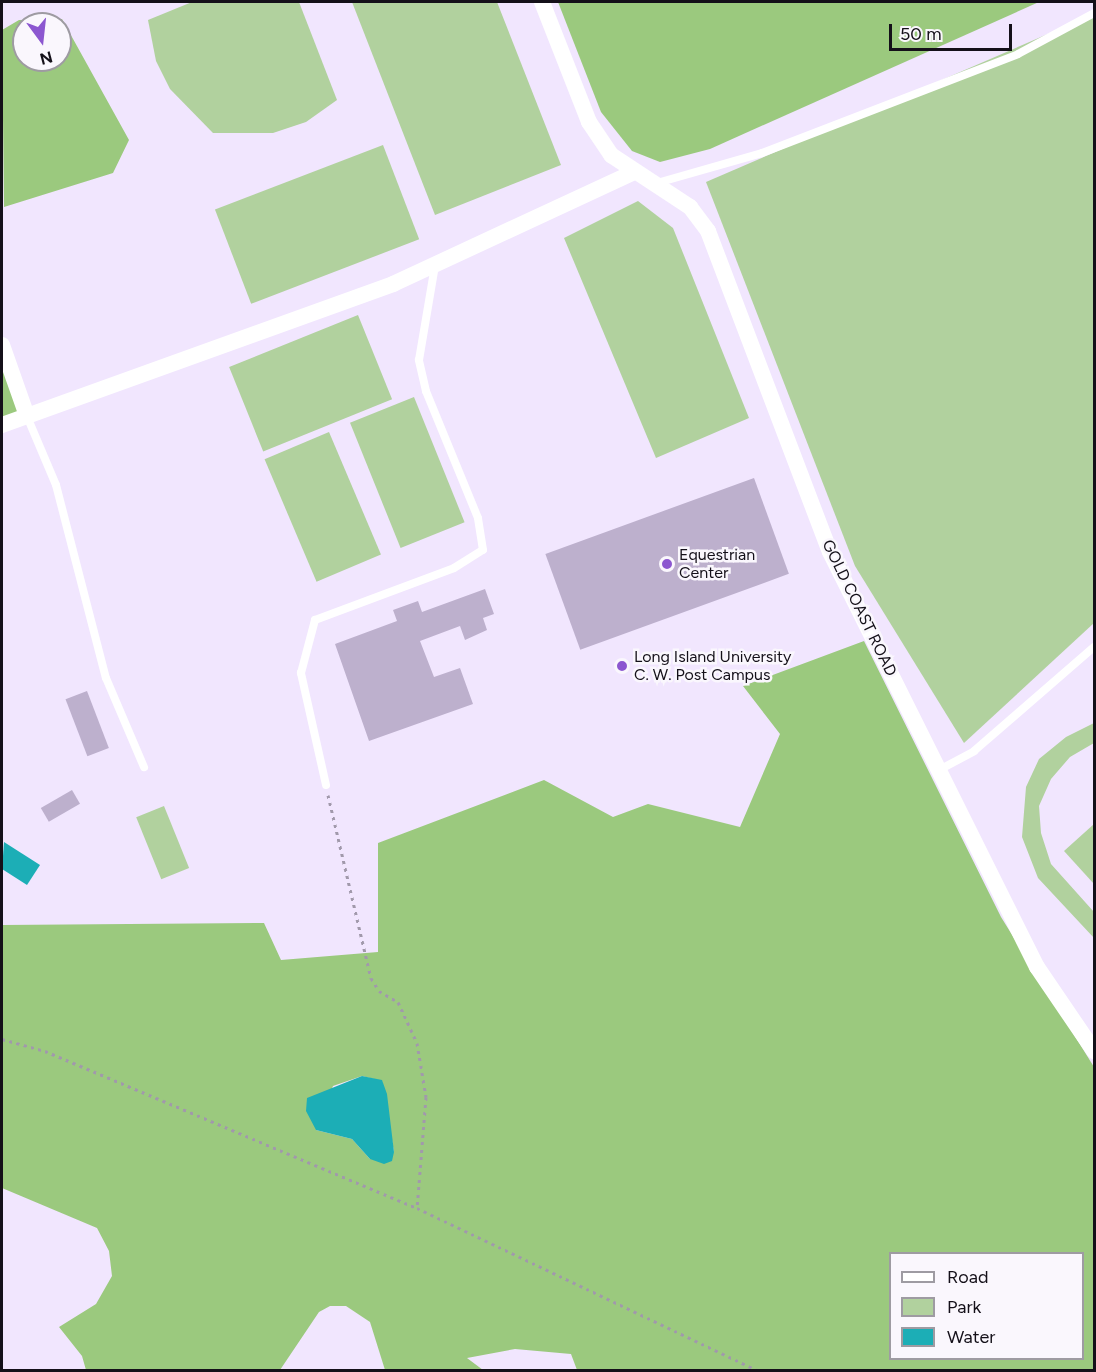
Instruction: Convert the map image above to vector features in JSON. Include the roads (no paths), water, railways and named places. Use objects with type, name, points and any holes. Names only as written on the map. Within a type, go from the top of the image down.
[{"type":"street","name":"GOLD COAST ROAD","points":[[542,2],[589,122],[611,155],[690,207],[708,231],[830,552],[1037,966],[1095,1051]]},
{"type":"street","points":[[2,425],[26,413],[435,265],[634,172]]},
{"type":"street","points":[[2,345],[26,413]]},
{"type":"lane","points":[[655,184],[717,169],[1018,54],[1095,13]]},
{"type":"lane","points":[[326,785],[302,673],[315,620],[454,568],[483,550],[478,518],[426,392],[419,360],[435,265]]},
{"type":"lane","points":[[26,413],[56,485],[106,678],[144,767]]},
{"type":"lane","points":[[939,770],[974,750],[1095,647]]},
{"type":"water","points":[[4,842],[40,865],[27,885],[2,869]]},
{"type":"water","points":[[362,1076],[382,1080],[387,1094],[394,1152],[392,1161],[384,1164],[370,1159],[352,1139],[316,1130],[306,1111],[307,1098]]},
{"type":"place","name":"Equestrian Center","points":[[667,564]]},
{"type":"place","name":"Long Island University C. W. Post Campus","points":[[622,666]]}]
